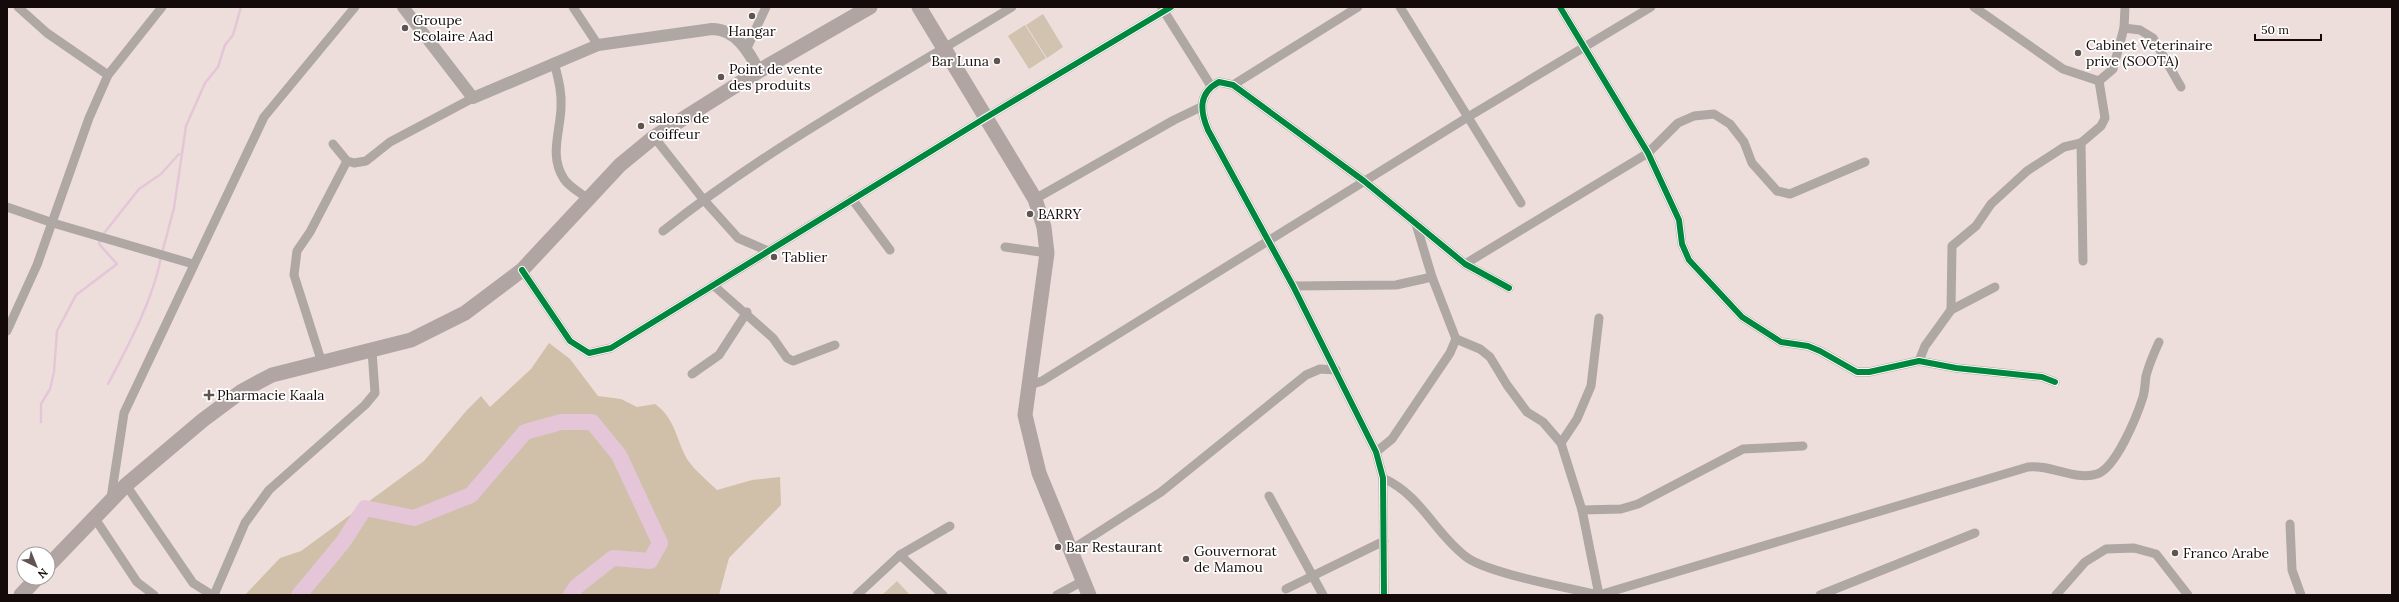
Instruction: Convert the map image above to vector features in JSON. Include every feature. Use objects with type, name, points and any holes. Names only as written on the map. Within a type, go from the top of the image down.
[{"type":"highway","points":[[56,557],[126,485],[203,420],[242,391],[272,375],[412,340],[459,316],[522,270],[620,165],[654,137],[759,71],[870,7]]},
{"type":"highway","points":[[919,7],[985,118],[1036,199],[1044,227],[1047,253],[1027,386],[1025,415],[1039,473],[1089,595]]},
{"type":"highway","points":[[21,595],[29,586]]},
{"type":"street","points":[[18,7],[47,33],[108,75]]},
{"type":"street","points":[[7,331],[34,271],[90,118],[108,75],[162,7]]},
{"type":"street","points":[[111,500],[124,413],[193,264],[264,117],[355,7]]},
{"type":"street","points":[[403,7],[473,98]]},
{"type":"street","points":[[573,7],[598,46]]},
{"type":"street","points":[[747,48],[766,7]]},
{"type":"street","points":[[663,231],[703,199],[803,133],[1012,7]]},
{"type":"street","points":[[1233,85],[1358,7]]},
{"type":"street","points":[[1400,7],[1521,203]]},
{"type":"street","points":[[1560,7],[1648,153],[1679,220],[1682,244],[1689,260],[1742,317],[1781,342],[1808,346],[1820,351],[1857,372],[1869,372],[1919,361],[1956,368],[2042,377],[2055,382]]},
{"type":"street","points":[[1027,386],[1042,381],[1468,117],[1651,7]]},
{"type":"street","points":[[1974,7],[2063,69],[2099,81]]},
{"type":"street","points":[[2099,81],[2113,69],[2124,28],[2125,7]]},
{"type":"street","points":[[522,270],[570,341],[589,353],[611,348],[1166,8],[1211,86]]},
{"type":"street","points":[[2124,28],[2140,30],[2153,38],[2181,87]]},
{"type":"street","points":[[333,144],[347,161],[354,163],[366,161],[390,142],[473,98],[554,62],[598,46],[720,29],[727,31],[747,48],[759,71]]},
{"type":"street","points":[[554,62],[561,87],[561,109],[555,146],[559,169],[565,180],[588,199]]},
{"type":"street","points":[[1951,310],[1952,246],[1976,226],[1991,204],[2027,171],[2064,147],[2081,143],[2094,133],[2105,118],[2099,81]]},
{"type":"street","points":[[1384,595],[1382,478],[1376,452],[1293,286],[1208,130],[1201,107],[1202,99],[1211,86],[1219,82],[1233,85],[1364,181],[1465,264],[1509,288]]},
{"type":"street","points":[[1036,199],[1174,120],[1201,107]]},
{"type":"street","points":[[1465,264],[1648,153],[1678,123],[1694,116],[1714,114],[1730,124],[1744,142],[1752,163],[1777,192],[1790,194],[1865,162]]},
{"type":"street","points":[[654,137],[703,199],[738,238],[768,251]]},
{"type":"street","points":[[2081,143],[2083,261]]},
{"type":"street","points":[[322,363],[294,275],[296,251],[310,232],[347,161]]},
{"type":"street","points":[[852,200],[890,250]]},
{"type":"street","points":[[7,207],[52,223],[193,264]]},
{"type":"street","points":[[1376,452],[1392,439],[1450,353],[1456,339],[1432,277],[1416,224]]},
{"type":"street","points":[[1005,247],[1047,253]]},
{"type":"street","points":[[1293,286],[1396,285],[1432,277]]},
{"type":"street","points":[[713,285],[747,312],[773,338],[787,358],[792,361],[835,345]]},
{"type":"street","points":[[1919,361],[1926,346],[1951,310],[1995,286]]},
{"type":"street","points":[[692,374],[719,355],[747,312]]},
{"type":"street","points":[[1561,443],[1577,419],[1591,386],[1599,318]]},
{"type":"street","points":[[1456,339],[1480,349],[1490,357],[1507,385],[1527,412],[1543,422],[1561,443],[1582,510],[1599,595]]},
{"type":"street","points":[[1382,478],[1397,484],[1417,501],[1466,557],[1493,569],[1599,595],[2028,467],[2038,466],[2086,475],[2097,474],[2106,468],[2113,459],[2137,412],[2144,396],[2150,361],[2159,342]]},
{"type":"street","points":[[126,485],[193,583],[213,595],[245,523],[269,490],[365,405],[375,393],[372,351]]},
{"type":"street","points":[[1071,550],[1161,492],[1306,375],[1320,369],[1336,370]]},
{"type":"street","points":[[1582,510],[1621,509],[1638,504],[1743,449],[1803,446]]},
{"type":"street","points":[[1269,496],[1323,595]]},
{"type":"street","points":[[94,517],[136,582],[154,595]]},
{"type":"street","points":[[2290,524],[2292,570],[2301,595]]},
{"type":"street","points":[[857,595],[900,555],[950,526]]},
{"type":"street","points":[[1820,595],[1975,533]]},
{"type":"street","points":[[1286,589],[1384,541]]},
{"type":"street","points":[[2056,595],[2086,562],[2106,549],[2134,548],[2156,554],[2188,594]]},
{"type":"street","points":[[900,555],[943,595]]},
{"type":"street","points":[[1057,595],[1083,581]]},
{"type":"shaded area","points":[[1043,14],[1063,47],[1047,58],[1026,25]]},
{"type":"shaded area","points":[[1025,25],[1046,58],[1029,69],[1008,36]]},
{"type":"shaded area","points":[[549,343],[570,359],[598,396],[621,399],[637,407],[655,404],[662,410],[671,422],[687,459],[717,490],[752,480],[780,477],[781,505],[729,558],[719,595],[245,595],[280,558],[301,551],[424,461],[467,410],[481,396],[490,407],[531,369]]},
{"type":"shaded area","points":[[897,581],[910,595],[882,595]]},
{"type":"waterway","points":[[162,253],[174,208],[186,126],[205,83],[218,67],[225,45],[233,35],[241,7]]},
{"type":"waterway","points":[[41,422],[41,404],[50,389],[54,372],[57,331],[76,295],[117,264],[99,244],[101,237],[139,189],[161,174],[179,154]]},
{"type":"waterway","points":[[108,384],[146,307],[161,258]]},
{"type":"waterway","points":[[299,595],[343,542],[365,508],[414,518],[471,495],[525,432],[561,422],[592,422],[619,455],[660,543],[650,561],[613,558],[576,587],[571,595]]},
{"type":"cycle path","points":[[522,270],[570,341],[589,353],[611,348],[985,118],[1171,7]]},
{"type":"cycle path","points":[[1560,7],[1648,153],[1679,220],[1682,244],[1689,260],[1742,317],[1781,342],[1808,346],[1820,351],[1857,372],[1869,372],[1919,361],[1956,368],[2042,377],[2055,382]]},
{"type":"cycle path","points":[[1384,595],[1383,478],[1376,452],[1293,286],[1208,130],[1202,109],[1204,97],[1207,91],[1219,82],[1233,85],[1364,181],[1465,264],[1509,288]]},
{"type":"place","name":"Hangar","points":[[752,16]]},
{"type":"place","name":"Groupe Scolaire Aad","points":[[405,28]]},
{"type":"place","name":"Cabinet Veterinaire prive (SOOTA)","points":[[2078,53]]},
{"type":"place","name":"Bar Luna","points":[[997,61]]},
{"type":"place","name":"Point de vente des produits","points":[[721,77]]},
{"type":"place","name":"salons de coiffeur","points":[[641,126]]},
{"type":"place","name":"BARRY","points":[[1030,214]]},
{"type":"place","name":"Tablier","points":[[774,257]]},
{"type":"place","name":"Pharmacie Kaala","points":[[209,395]]},
{"type":"place","name":"Bar Restaurant","points":[[1058,547]]},
{"type":"place","name":"Franco Arabe","points":[[2175,553]]},
{"type":"place","name":"Gouvernorat de Mamou","points":[[1186,559]]}]
